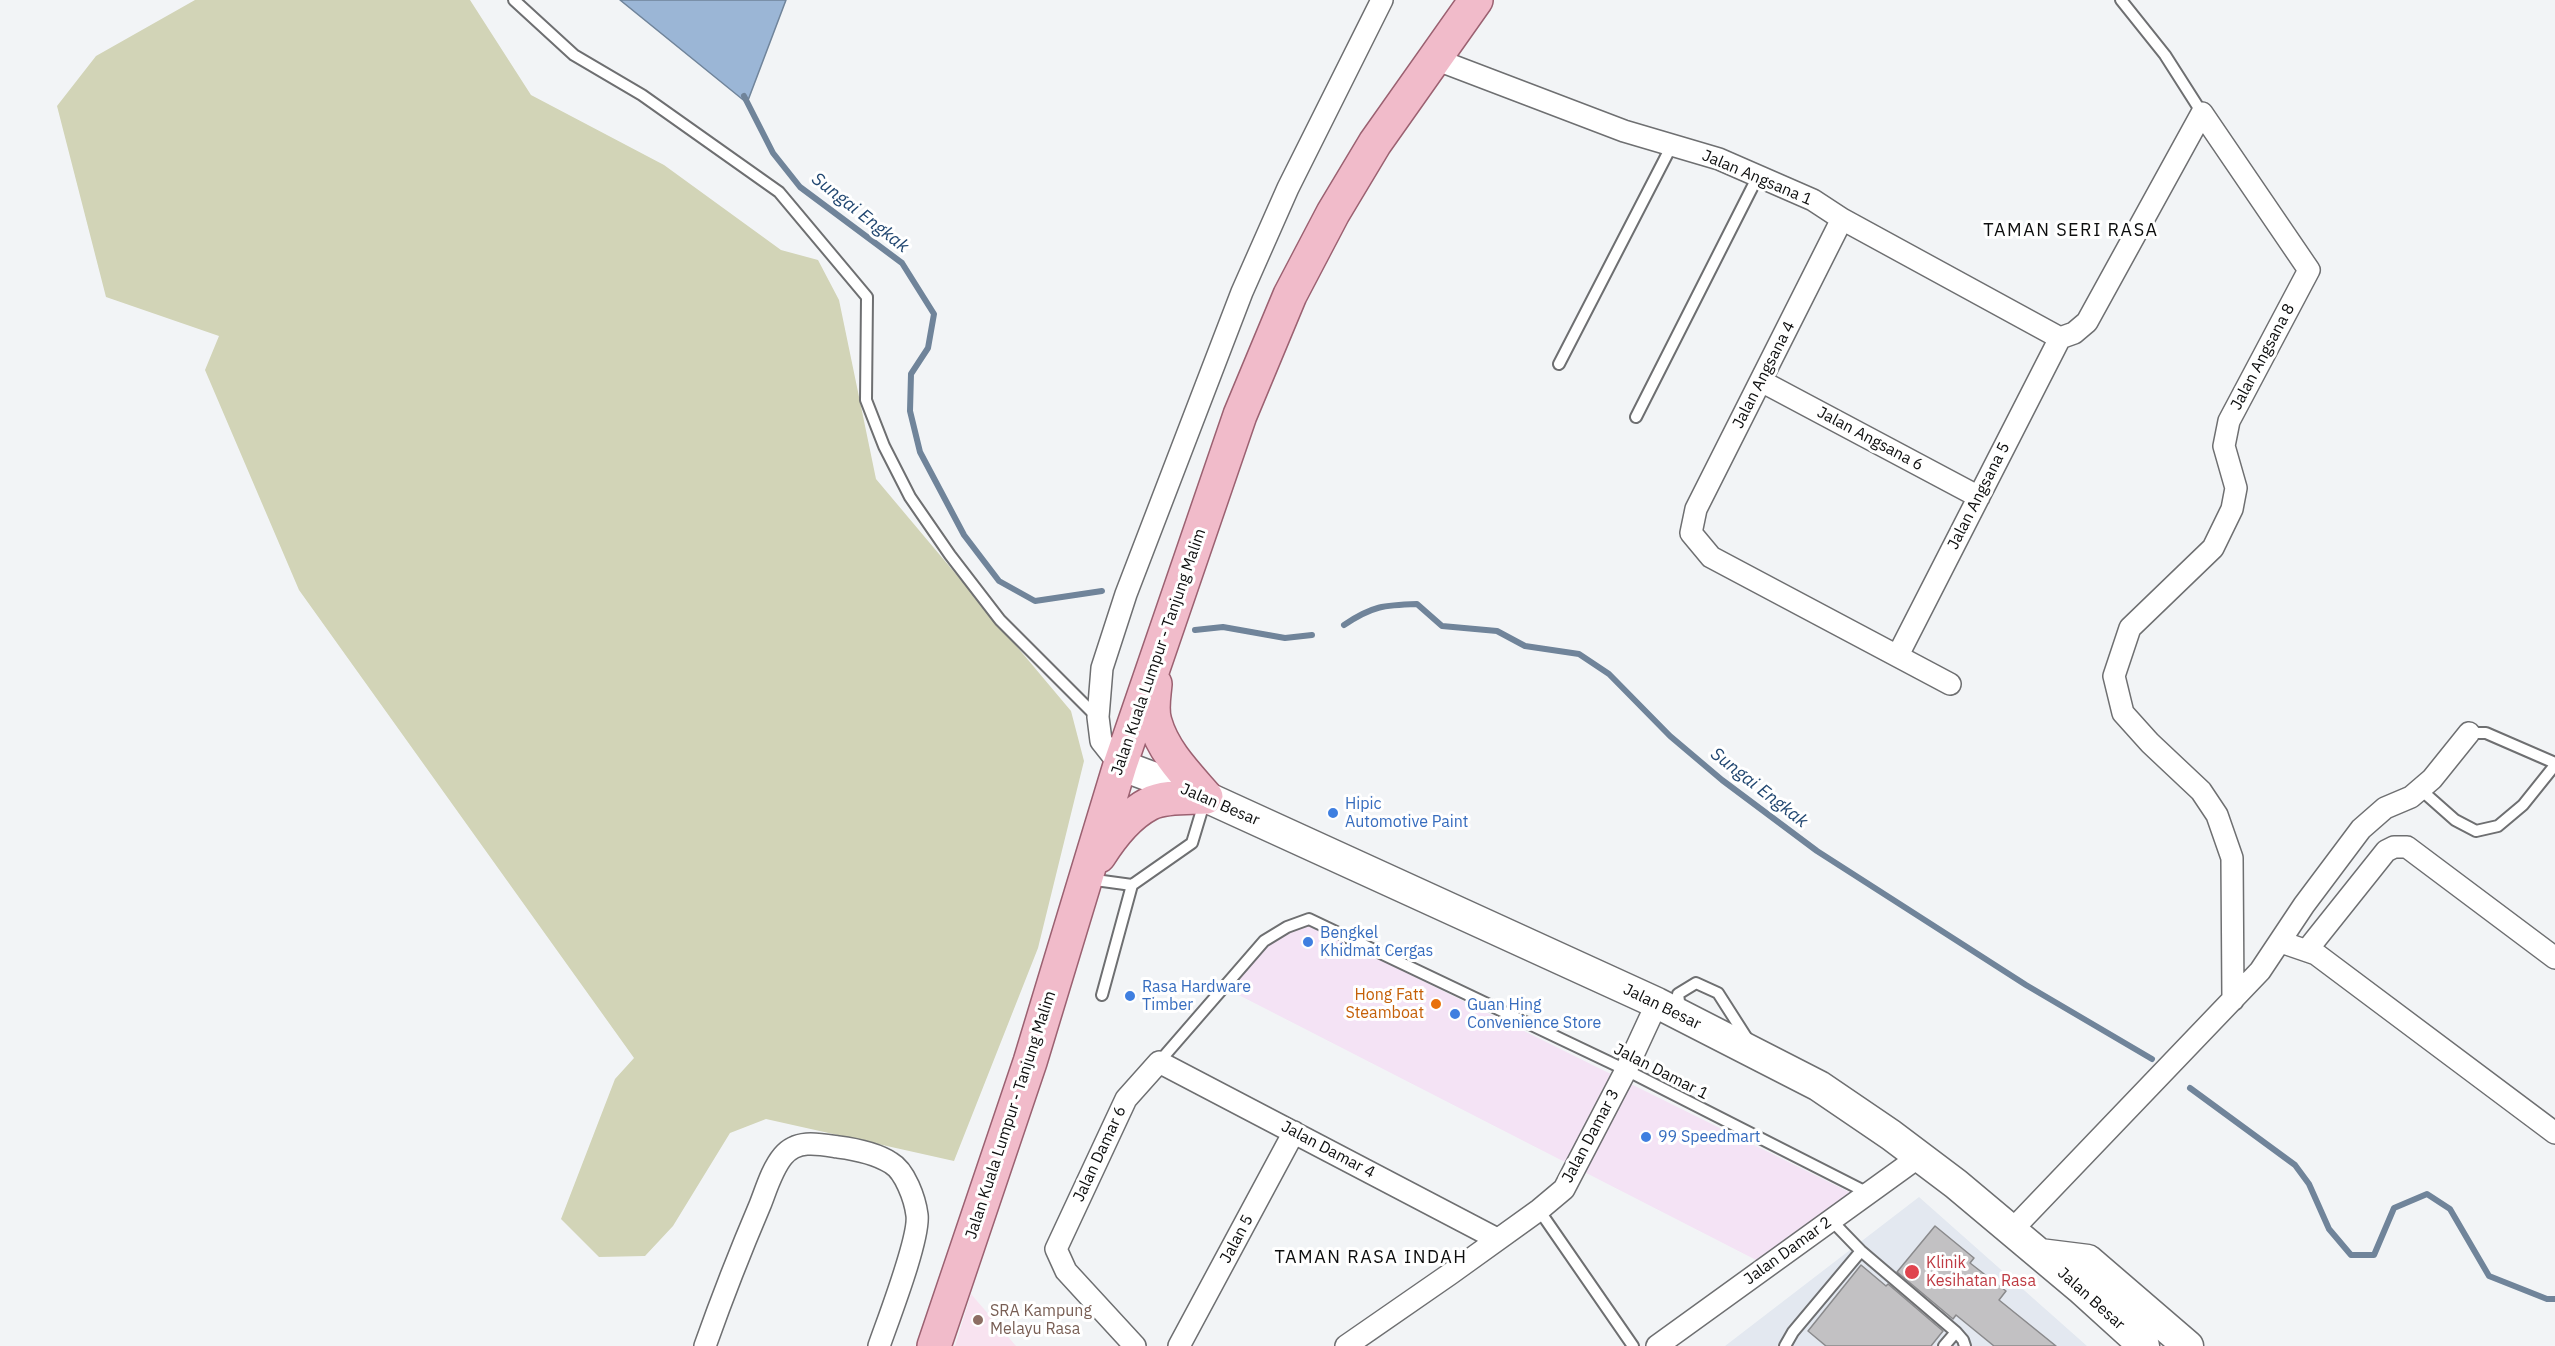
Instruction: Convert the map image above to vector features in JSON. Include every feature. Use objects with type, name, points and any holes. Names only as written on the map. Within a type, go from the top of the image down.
[{"type":"main road","name":"Jalan Kuala Lumpur - Tanjung Malim","points":[[934,1346],[1030,1062],[1120,765],[1240,415],[1290,296],[1333,213],[1375,143],[1476,0]]},
{"type":"main road","points":[[1158,655],[1153,704],[1154,721],[1171,755],[1206,797]]},
{"type":"main road","name":"Jalan Besar","points":[[1120,765],[1206,797],[1669,1010],[1819,1086],[1920,1156],[2012,1230],[2144,1346]]},
{"type":"main road","points":[[1085,878],[1109,841],[1126,822],[1149,804],[1174,798],[1206,797]]},
{"type":"main road","points":[[2040,1254],[2059,1294],[2116,1346]]},
{"type":"main road","points":[[2040,1254],[2088,1260],[2188,1346]]},
{"type":"street","points":[[1120,765],[1101,741],[1098,717],[1102,668],[1126,594],[1242,292],[1287,188],[1382,0]]},
{"type":"street","name":"Jalan Angsana 1","points":[[1436,59],[1623,131],[1719,159],[1813,200],[1842,219],[2060,338]]},
{"type":"street","points":[[2060,338],[2074,333],[2087,321],[2202,113]]},
{"type":"street","name":"Jalan Angsana 8","points":[[2202,113],[2309,270],[2229,421],[2224,446],[2236,488],[2232,509],[2213,548],[2130,628],[2114,676],[2123,713],[2201,791],[2217,815],[2232,858],[2233,999]]},
{"type":"street","name":"Jalan Angsana 4","points":[[1842,219],[1696,509],[1691,533],[1711,558],[1898,655]]},
{"type":"street","name":"Jalan Angsana 5","points":[[1898,655],[2060,338]]},
{"type":"street","name":"Jalan Angsana 6","points":[[1761,381],[1979,497]]},
{"type":"street","points":[[1898,655],[1950,684]]},
{"type":"street","points":[[2012,1230],[2260,971],[2304,905],[2361,829],[2385,808],[2411,797],[2432,779],[2469,733]]},
{"type":"street","points":[[2307,950],[2386,851],[2394,847],[2407,847],[2555,958]]},
{"type":"street","points":[[2281,942],[2316,954],[2555,1133]]},
{"type":"street","name":"Jalan Damar 3","points":[[1346,1346],[1539,1210],[1564,1189],[1626,1070],[1669,1010]]},
{"type":"street","name":"Jalan Damar 4","points":[[1159,1062],[1497,1239]]},
{"type":"street","name":"Jalan Damar 6","points":[[1135,1346],[1066,1271],[1056,1249],[1126,1099],[1159,1062]]},
{"type":"street","name":"Jalan 5","points":[[1179,1346],[1294,1132]]},
{"type":"street","points":[[705,1346],[730,1276],[772,1176],[782,1156],[792,1147],[805,1143],[840,1147],[893,1164],[905,1179],[918,1216],[912,1246],[879,1346]]},
{"type":"street","name":"Jalan Damar 2","points":[[1657,1346],[1920,1156]]},
{"type":"lane","points":[[514,0],[574,55],[642,95],[778,192],[867,297],[866,400],[884,446],[910,496],[950,555],[1000,620],[1098,717]]},
{"type":"lane","points":[[2121,0],[2165,55],[2202,113]]},
{"type":"lane","points":[[1559,364],[1672,144]]},
{"type":"lane","points":[[1636,417],[1758,176]]},
{"type":"lane","points":[[2420,789],[2455,820],[2476,831],[2498,826],[2523,805],[2555,764],[2486,733],[2469,733]]},
{"type":"lane","points":[[1102,995],[1132,885],[1192,843],[1206,797]]},
{"type":"lane","points":[[1085,878],[1132,885]]},
{"type":"lane","name":"Jalan Damar 6","points":[[1159,1062],[1264,941],[1287,927],[1309,919]]},
{"type":"lane","name":"Jalan Damar 1","points":[[1309,919],[1626,1070],[1868,1193]]},
{"type":"lane","points":[[1539,1210],[1633,1346]]},
{"type":"lane","points":[[1831,1220],[1861,1251],[1956,1332],[1965,1346]]},
{"type":"lane","points":[[1785,1346],[1793,1332],[1861,1251]]},
{"type":"lane","points":[[1944,1346],[1956,1332]]},
{"type":"shaded area","points":[[1308,924],[1853,1194],[1760,1262],[1227,989],[1269,944]]},
{"type":"shaded area","name":"Klinik Kesihatan Rasa","points":[[1919,1197],[2087,1346],[1725,1346]]},
{"type":"shaded area","name":"SRA Kampung Melayu Rasa","points":[[971,1294],[1016,1346],[955,1346]]},
{"type":"green space","points":[[195,0],[470,0],[531,95],[664,165],[781,250],[818,260],[839,300],[876,479],[1071,711],[1084,761],[1038,948],[954,1161],[766,1119],[730,1133],[673,1226],[645,1256],[599,1257],[561,1219],[615,1079],[634,1058],[299,590],[205,370],[219,336],[106,297],[57,106],[96,56]]},
{"type":"water","points":[[620,0],[786,0],[747,103]]},
{"type":"building","points":[[1935,1226],[1974,1258],[1970,1263],[2006,1291],[1999,1300],[2056,1346],[1994,1346],[1956,1315],[1953,1319],[1897,1272]]},
{"type":"building","points":[[1861,1265],[1886,1286],[1888,1284],[1943,1331],[1931,1346],[1826,1346],[1808,1331]]},
{"type":"waterway","name":"Sungai Engkak","points":[[744,96],[773,153],[800,187],[902,263],[934,314],[928,348],[911,374],[910,411],[920,452],[964,535],[999,581],[1035,601],[1102,591]]},
{"type":"waterway","name":"Sungai Engkak","points":[[1344,625],[1371,610],[1417,604],[1442,626],[1497,631],[1525,646],[1579,654],[1609,674],[1670,736],[1722,780],[1817,851],[2026,985],[2152,1059]]},
{"type":"waterway","name":"Sungai Engkak","points":[[1195,630],[1223,627],[1285,638],[1312,635]]},
{"type":"waterway","name":"Sungai Engkak","points":[[2190,1088],[2295,1165],[2309,1184],[2329,1229],[2351,1255],[2374,1255],[2394,1208],[2427,1194],[2450,1209],[2489,1276],[2547,1299],[2555,1299]]},
{"type":"place","name":"Hipic Automotive Paint","points":[[1333,813]]},
{"type":"place","name":"Bengkel Khidmat Cergas","points":[[1308,942]]},
{"type":"place","name":"Rasa Hardware Timber","points":[[1130,996]]},
{"type":"place","name":"Hong Fatt Steamboat","points":[[1436,1004]]},
{"type":"place","name":"Guan Hing Convenience Store","points":[[1455,1014]]},
{"type":"place","name":"99 Speedmart","points":[[1646,1137]]},
{"type":"place","name":"Klinik Kesihatan Rasa","points":[[1912,1272]]},
{"type":"place","name":"SRA Kampung Melayu Rasa","points":[[978,1320]]},
{"type":"district","name":"TAMAN SERI RASA","points":[[2071,231]]},
{"type":"district","name":"TAMAN RASA INDAH","points":[[1371,1258]]}]
